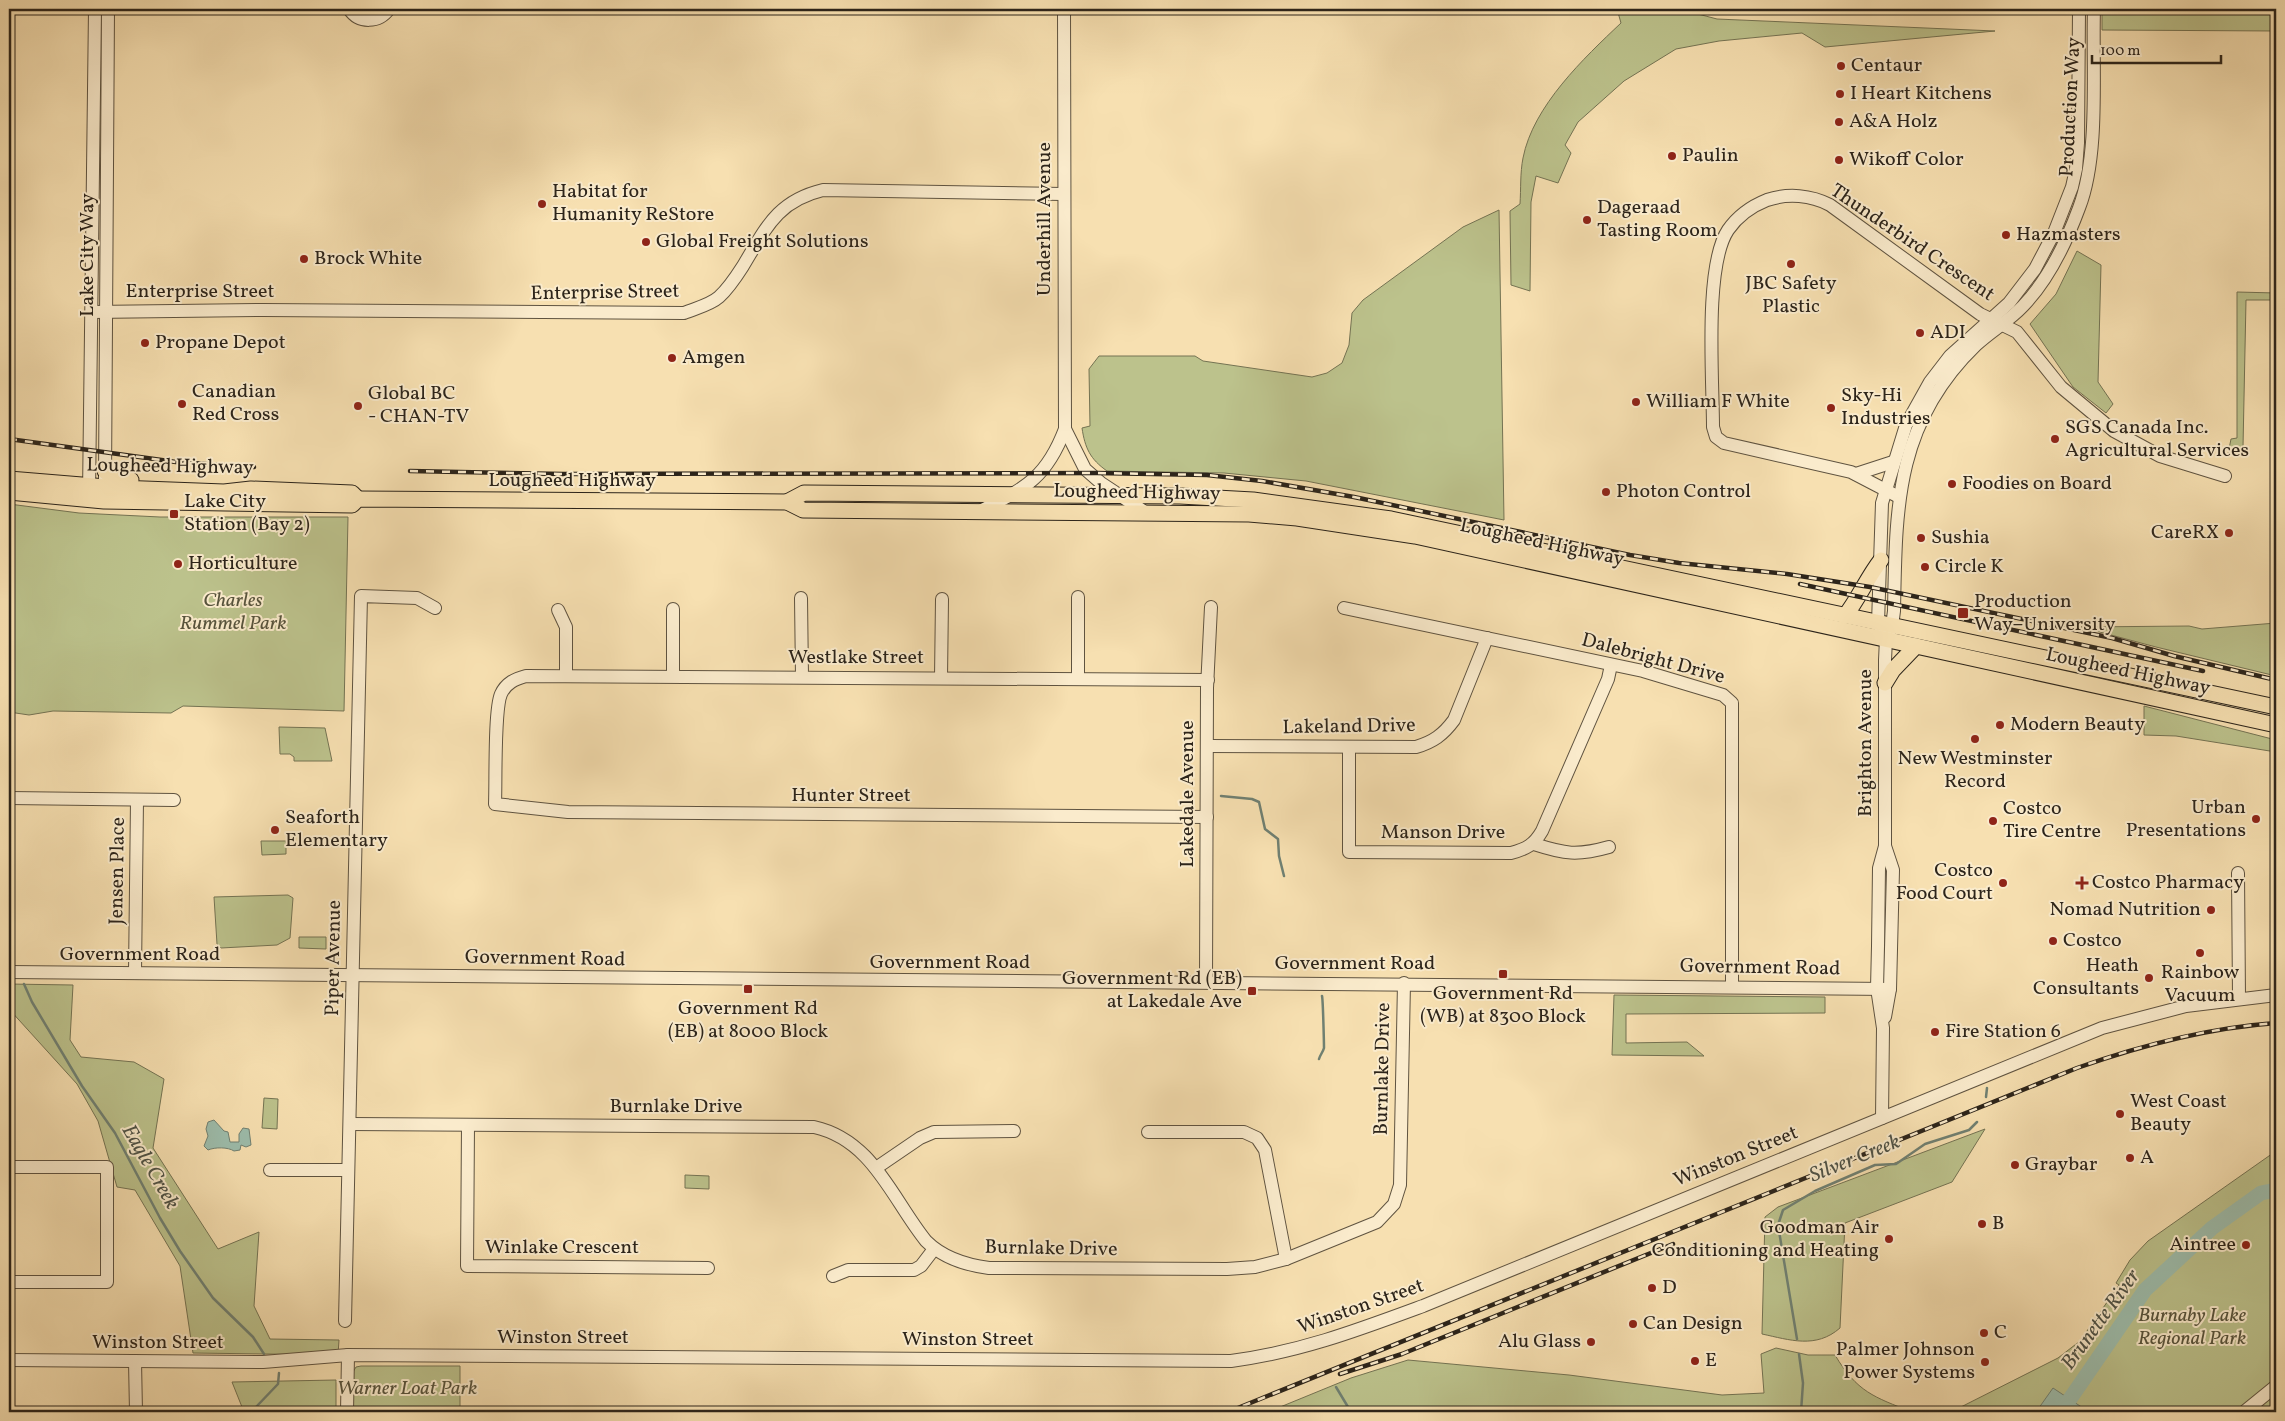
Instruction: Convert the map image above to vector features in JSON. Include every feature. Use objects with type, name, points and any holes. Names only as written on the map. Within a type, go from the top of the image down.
[{"type":"main road","points":[[105,471],[113,478],[121,480],[241,484],[251,489]]},
{"type":"main road","name":"Lougheed Highway","points":[[9,478],[89,493]]},
{"type":"main road","name":"Lougheed Highway","points":[[105,494],[224,492],[251,489],[352,493],[358,499],[787,502],[804,510],[1145,512],[1248,514],[1297,518],[1362,526],[1415,536],[2276,707]]},
{"type":"main road","name":"Lougheed Highway","points":[[9,492],[89,493],[352,505],[358,499]]},
{"type":"main road","name":"Lougheed Highway","points":[[787,502],[804,493],[1120,496],[1253,500],[1391,519],[1845,616],[1885,629],[1916,646],[2276,725]]},
{"type":"main road","points":[[1845,616],[1858,600],[1872,572],[1881,560]]},
{"type":"main road","points":[[1885,683],[1893,670],[1916,646]]},
{"type":"street","name":"Lake City Way","points":[[89,493],[95,9]]},
{"type":"street","name":"Lake City Way","points":[[105,494],[108,9]]},
{"type":"street","points":[[349,9],[357,17],[372,20],[379,18],[389,9]]},
{"type":"street","name":"Underhill Avenue","points":[[980,512],[1011,495],[1044,470],[1052,460],[1064,429],[1064,9]]},
{"type":"street","name":"Production Way","points":[[1885,629],[1899,497],[1906,462],[1930,404],[1998,321],[2035,269],[2054,233],[2072,187],[2076,169],[2078,143],[2079,9]]},
{"type":"street","name":"Production Way","points":[[1885,629],[1881,560],[1882,503],[1893,462],[1906,425],[1930,382],[1960,344],[2024,306],[2048,273],[2070,230],[2085,190],[2090,166],[2092,137],[2094,9]]},
{"type":"street","name":"Enterprise Street","points":[[92,312],[684,313],[705,306],[719,297],[732,283],[771,219],[788,203],[808,193],[824,190],[1063,194]]},
{"type":"street","name":"Thunderbird Crescent","points":[[1899,497],[1856,474],[1818,463],[1724,443],[1716,437],[1714,427],[1714,278],[1716,259],[1728,230],[1753,207],[1775,198],[1801,196],[1824,202],[1980,314],[1998,321]]},
{"type":"street","points":[[1998,321],[2017,332],[2061,387],[2114,431],[2160,456],[2226,476]]},
{"type":"street","name":"Underhill Avenue","points":[[1064,429],[1085,469],[1120,496],[1145,512]]},
{"type":"street","points":[[1856,474],[1893,462]]},
{"type":"street","name":"Piper Avenue","points":[[345,1321],[361,596],[417,598],[435,608]]},
{"type":"street","points":[[801,598],[802,677]]},
{"type":"street","points":[[1078,598],[1078,678]]},
{"type":"street","points":[[941,678],[942,599]]},
{"type":"street","name":"Lakedale Avenue","points":[[1206,982],[1207,746],[1211,607]]},
{"type":"street","name":"Dalebright Drive","points":[[1344,608],[1643,671],[1723,695],[1732,703],[1732,986]]},
{"type":"street","points":[[673,676],[674,609]]},
{"type":"street","points":[[558,610],[566,627],[566,675]]},
{"type":"street","name":"Brighton Avenue","points":[[1882,1118],[1884,988],[1879,868],[1885,846],[1885,629]]},
{"type":"street","name":"Lakeland Drive","points":[[1207,746],[1416,748],[1432,742],[1445,732],[1454,720],[1488,638]]},
{"type":"street","name":"Manson Drive","points":[[1350,748],[1349,852],[1511,853],[1534,844],[1608,680],[1612,665]]},
{"type":"street","name":"Westlake Street","points":[[496,804],[498,703],[507,685],[526,676],[1208,680]]},
{"type":"street","name":"Jensen Place","points":[[9,798],[174,800]]},
{"type":"street","name":"Jensen Place","points":[[135,973],[137,800]]},
{"type":"street","name":"Hunter Street","points":[[496,804],[568,812],[1207,817]]},
{"type":"street","points":[[1534,844],[1558,853],[1586,854],[1609,847]]},
{"type":"street","points":[[2238,872],[2239,998]]},
{"type":"street","name":"Government Road","points":[[9,972],[1884,988]]},
{"type":"street","name":"Burnlake Drive","points":[[350,1124],[814,1127],[831,1131],[847,1139],[865,1154],[919,1232],[934,1249],[963,1263],[989,1268],[1227,1269],[1255,1267],[1286,1259],[1378,1222],[1391,1210],[1397,1198],[1400,1185],[1404,983]]},
{"type":"street","name":"Winston Street","points":[[9,1360],[263,1362],[348,1355],[1231,1361],[1275,1355],[1326,1342],[1423,1306],[2102,1028],[2162,1012],[2239,998],[2276,996]]},
{"type":"street","name":"Winlake Crescent","points":[[468,1125],[467,1266],[708,1268]]},
{"type":"street","points":[[876,1168],[920,1138],[934,1132],[1014,1131]]},
{"type":"street","points":[[1148,1132],[1244,1132],[1257,1138],[1264,1150],[1286,1259]]},
{"type":"street","points":[[9,1167],[107,1167],[107,1282],[9,1282]]},
{"type":"street","points":[[270,1170],[348,1170]]},
{"type":"street","points":[[833,1276],[848,1270],[914,1270],[921,1266],[934,1249]]},
{"type":"street","points":[[347,1412],[348,1355]]},
{"type":"street","points":[[135,1361],[136,1412]]},
{"type":"street","points":[[2244,1412],[2276,1386]]},
{"type":"green space","points":[[1617,9],[1679,9],[1717,19],[1995,31],[1825,47],[1802,33],[1719,41],[1676,49],[1624,81],[1578,122],[1565,145],[1571,153],[1558,183],[1536,176],[1531,202],[1530,291],[1511,285],[1510,211],[1520,204],[1522,164],[1529,139],[1537,120],[1562,84],[1576,67],[1621,23]]},
{"type":"green space","points":[[2105,9],[2276,9],[2276,31],[2102,30],[2102,12]]},
{"type":"green space","points":[[1499,210],[1504,520],[1306,481],[1224,473],[1107,471],[1096,462],[1089,452],[1082,428],[1090,426],[1089,369],[1099,356],[1195,356],[1203,361],[1312,377],[1327,373],[1342,363],[1349,345],[1352,313],[1363,300],[1463,227]]},
{"type":"green space","points":[[2077,251],[2101,265],[2098,382],[2113,404],[2106,413],[2073,387],[2030,324],[2056,294]]},
{"type":"green space","points":[[2237,292],[2276,293],[2276,300],[2246,300],[2243,447],[2237,456],[2228,454],[2231,439],[2237,438]]},
{"type":"green space","name":"Charles Rummel Park","points":[[9,504],[79,513],[160,517],[348,517],[344,711],[183,706],[171,713],[53,711],[29,715],[9,712]]},
{"type":"green space","points":[[2276,623],[2276,676],[2081,627],[2189,626],[2202,629]]},
{"type":"green space","points":[[2144,706],[2276,740],[2276,752],[2176,736],[2144,735]]},
{"type":"green space","points":[[279,727],[325,728],[332,761],[294,761],[294,757],[290,754],[280,754]]},
{"type":"green space","points":[[261,841],[286,841],[286,854],[262,855]]},
{"type":"green space","points":[[288,895],[293,898],[290,938],[277,945],[221,948],[217,944],[214,897]]},
{"type":"green space","points":[[299,937],[326,937],[326,949],[299,948]]},
{"type":"green space","points":[[9,984],[73,985],[70,1040],[81,1057],[134,1062],[164,1079],[153,1148],[218,1249],[259,1232],[254,1306],[270,1339],[339,1340],[338,1355],[193,1353],[180,1266],[135,1190],[117,1187],[98,1121],[77,1084],[9,1009]]},
{"type":"green space","points":[[1614,995],[1825,997],[1825,1013],[1626,1014],[1626,1043],[1687,1042],[1704,1056],[1612,1055]]},
{"type":"green space","points":[[264,1098],[278,1099],[277,1129],[262,1128]]},
{"type":"green space","points":[[1985,1129],[1952,1182],[1845,1223],[1840,1328],[1831,1335],[1812,1341],[1793,1340],[1762,1334],[1765,1217],[1778,1207]]},
{"type":"green space","name":"Burnaby Lake Regional Park","points":[[2276,1151],[2276,1412],[1951,1412],[2058,1358],[2080,1341],[2119,1285],[2116,1283],[2130,1260],[2148,1241]]},
{"type":"green space","points":[[685,1175],[709,1176],[709,1189],[685,1188]]},
{"type":"green space","points":[[1776,1348],[1808,1355],[1835,1355],[1851,1377],[1868,1392],[1912,1412],[1268,1412],[1351,1378],[1408,1360],[1569,1375],[1722,1395],[1764,1393],[1761,1354]]},
{"type":"green space","name":"Warner Loat Park","points":[[460,1366],[460,1412],[353,1412],[353,1372],[356,1367]]},
{"type":"green space","points":[[336,1380],[336,1412],[244,1412],[232,1382]]},
{"type":"shaded area","points":[[214,1120],[224,1131],[228,1132],[230,1142],[239,1142],[239,1134],[243,1128],[249,1129],[251,1145],[246,1147],[241,1145],[240,1150],[234,1151],[221,1148],[208,1150],[204,1146],[208,1136],[206,1129],[208,1122]]},
{"type":"shaded area","points":[[2053,1388],[2086,1410],[2084,1412],[2036,1412]]},
{"type":"waterway","points":[[1221,796],[1252,799],[1259,802],[1265,829],[1278,839],[1279,856],[1284,876]]},
{"type":"waterway","name":"Eagle Creek","points":[[24,984],[32,1002],[82,1086],[115,1133],[160,1218],[180,1251],[213,1298],[253,1337],[264,1354]]},
{"type":"waterway","points":[[1319,1059],[1324,1048],[1322,996]]},
{"type":"waterway","name":"Silver Creek","points":[[1986,1097],[1987,1088]]},
{"type":"waterway","name":"Silver Creek","points":[[1797,1339],[1778,1225],[1783,1210],[1815,1191],[1875,1165],[1896,1164],[1925,1144],[1969,1130],[1977,1122]]},
{"type":"waterway","name":"Brunette River","points":[[2061,1412],[2145,1290],[2212,1228],[2261,1193],[2276,1190]]},
{"type":"waterway","name":"Silver Creek","points":[[1799,1354],[1803,1383],[1801,1412]]},
{"type":"waterway","name":"Eagle Creek","points":[[258,1412],[256,1407],[278,1384],[279,1373]]},
{"type":"waterway","points":[[1336,1387],[1351,1412]]},
{"type":"railway","points":[[9,439],[176,462],[254,467]]},
{"type":"railway","points":[[410,471],[563,474],[1097,473],[1207,475],[1262,481],[1354,497],[1630,555],[1679,563],[1787,574],[1870,587],[2112,638],[2174,656],[2276,680]]},
{"type":"railway","points":[[1800,584],[2203,671]]},
{"type":"railway","points":[[1228,1412],[2077,1068],[2150,1045],[2200,1033],[2276,1023]]},
{"type":"railway","points":[[1340,1374],[1402,1354],[1673,1244]]},
{"type":"place","name":"Centaur","points":[[1841,66]]},
{"type":"place","name":"I Heart Kitchens","points":[[1840,94]]},
{"type":"place","name":"A&A Holz","points":[[1839,122]]},
{"type":"place","name":"Paulin","points":[[1672,156]]},
{"type":"place","name":"Wikoff Color","points":[[1839,160]]},
{"type":"place","name":"Habitat for Humanity ReStore","points":[[542,204]]},
{"type":"place","name":"Dageraad Tasting Room","points":[[1587,220]]},
{"type":"place","name":"Hazmasters","points":[[2006,235]]},
{"type":"place","name":"Global Freight Solutions","points":[[646,242]]},
{"type":"place","name":"Brock White","points":[[304,259]]},
{"type":"place","name":"JBC Safety Plastic","points":[[1791,264]]},
{"type":"place","name":"ADI","points":[[1920,333]]},
{"type":"place","name":"Propane Depot","points":[[145,343]]},
{"type":"place","name":"Amgen","points":[[672,358]]},
{"type":"place","name":"William F White","points":[[1636,402]]},
{"type":"place","name":"Canadian Red Cross","points":[[182,404]]},
{"type":"place","name":"Global BC - CHAN-TV","points":[[358,406]]},
{"type":"place","name":"Sky-Hi Industries","points":[[1831,408]]},
{"type":"place","name":"SGS Canada Inc. Agricultural Services","points":[[2055,439]]},
{"type":"place","name":"Foodies on Board","points":[[1952,484]]},
{"type":"place","name":"Photon Control","points":[[1606,492]]},
{"type":"place","name":"Lake City Station (Bay 2)","points":[[174,514]]},
{"type":"place","name":"CareRX","points":[[2229,533]]},
{"type":"place","name":"Sushia","points":[[1921,538]]},
{"type":"place","name":"Horticulture","points":[[178,564]]},
{"type":"place","name":"Circle K","points":[[1925,567]]},
{"type":"place","name":"Production Way–University","points":[[1963,613]]},
{"type":"place","name":"Modern Beauty","points":[[2000,725]]},
{"type":"place","name":"New Westminster Record","points":[[1975,739]]},
{"type":"place","name":"Urban Presentations","points":[[2256,819]]},
{"type":"place","name":"Costco Tire Centre","points":[[1993,821]]},
{"type":"place","name":"Seaforth Elementary","points":[[275,830]]},
{"type":"place","name":"Costco Food Court","points":[[2003,883]]},
{"type":"place","name":"Costco Pharmacy","points":[[2082,883]]},
{"type":"place","name":"Nomad Nutrition","points":[[2211,910]]},
{"type":"place","name":"Costco","points":[[2053,941]]},
{"type":"place","name":"Rainbow Vacuum","points":[[2200,953]]},
{"type":"place","name":"Government Rd (WB) at 8300 Block","points":[[1503,974]]},
{"type":"place","name":"Heath Consultants","points":[[2149,978]]},
{"type":"place","name":"Government Rd (EB) at 8000 Block","points":[[748,989]]},
{"type":"place","name":"Government Rd (EB) at Lakedale Ave","points":[[1252,991]]},
{"type":"place","name":"Fire Station 6","points":[[1935,1032]]},
{"type":"place","name":"West Coast Beauty","points":[[2120,1114]]},
{"type":"place","name":"A","points":[[2130,1158]]},
{"type":"place","name":"Graybar","points":[[2015,1165]]},
{"type":"place","name":"B","points":[[1982,1224]]},
{"type":"place","name":"Goodman Air Conditioning and Heating","points":[[1889,1239]]},
{"type":"place","name":"Aintree","points":[[2246,1245]]},
{"type":"place","name":"D","points":[[1652,1288]]},
{"type":"place","name":"Can Design","points":[[1633,1324]]},
{"type":"place","name":"C","points":[[1984,1333]]},
{"type":"place","name":"Alu Glass","points":[[1591,1342]]},
{"type":"place","name":"E","points":[[1695,1361]]},
{"type":"place","name":"Palmer Johnson Power Systems","points":[[1985,1362]]}]
